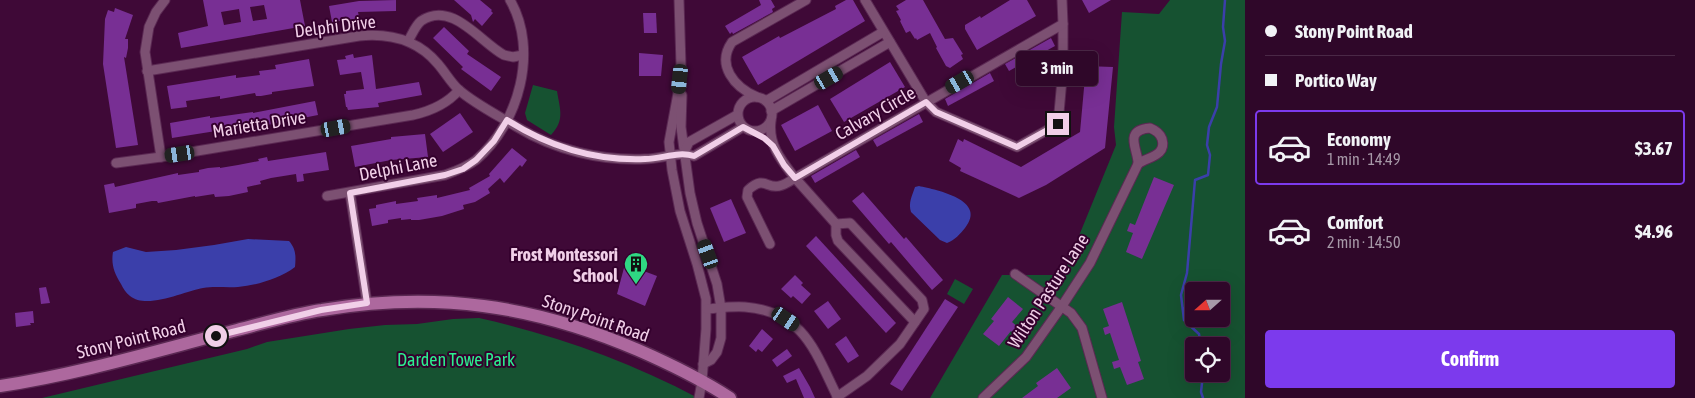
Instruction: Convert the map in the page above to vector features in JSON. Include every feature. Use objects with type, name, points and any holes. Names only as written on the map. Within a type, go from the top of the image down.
[{"type":"main road","name":"Stony Point Road","points":[[0,386],[76,371],[304,314],[367,303],[454,302],[523,312],[605,336],[659,359],[730,398]]},
{"type":"street","points":[[161,157],[145,52],[152,19],[165,0]]},
{"type":"street","name":"Delphi Lane","points":[[327,196],[445,175],[463,169],[476,160],[494,141],[507,120],[517,98],[521,80],[523,55],[519,23],[510,0]]},
{"type":"street","points":[[679,0],[683,80],[681,127],[684,153],[697,224],[717,284],[721,308],[720,338],[717,352],[712,360],[703,364]]},
{"type":"street","points":[[773,146],[770,129],[771,111],[766,101],[748,93],[736,82],[726,66],[726,51],[732,42],[806,0]]},
{"type":"street","points":[[865,0],[926,102],[936,112],[1017,147],[1058,124],[1064,68],[1062,0]]},
{"type":"street","points":[[408,41],[417,26],[424,19],[436,14],[445,13],[458,18],[504,55],[523,55]]},
{"type":"street","name":"Calvary Circle","points":[[770,244],[747,197],[748,190],[761,182],[772,186],[780,186],[1063,24]]},
{"type":"street","points":[[766,101],[884,32]]},
{"type":"street","name":"Delphi Drive","points":[[147,71],[359,36],[389,36],[408,41],[431,56],[459,90],[507,120],[544,140],[583,154],[634,159],[655,159],[684,153],[694,156],[747,129]]},
{"type":"street","points":[[771,111],[890,42]]},
{"type":"street","points":[[681,65],[669,142],[680,212],[702,282],[707,309],[699,398]]},
{"type":"street","points":[[736,82],[740,123],[773,146],[784,165],[836,224],[838,241],[915,322]]},
{"type":"street","name":"Marietta Drive","points":[[116,162],[161,157],[413,115],[438,107],[459,90]]},
{"type":"street","points":[[684,153],[689,142],[738,112],[742,102],[757,97]]},
{"type":"street","points":[[747,129],[760,131],[770,121]]},
{"type":"street","name":"Wilton Pasture Lane","points":[[983,398],[1026,357],[1062,306],[1090,263],[1138,164]]},
{"type":"street","points":[[350,193],[367,303]]},
{"type":"street","points":[[707,309],[744,307],[758,309],[786,319],[796,325],[810,340],[838,397],[852,388],[904,339],[924,309],[924,304],[850,223],[836,224]]},
{"type":"street","points":[[1015,274],[1062,306],[1078,320],[1102,398]]},
{"type":"green space","points":[[1170,0],[1245,0],[1245,398],[930,398],[1002,275],[1063,275],[1116,145],[1114,127],[1122,12],[1159,14]]},
{"type":"green space","points":[[533,85],[557,91],[560,119],[551,135],[527,120],[525,113]]},
{"type":"green space","points":[[955,279],[973,289],[964,304],[947,294]]},
{"type":"green space","name":"Darden Towe Park","points":[[479,318],[536,332],[591,351],[645,372],[698,398],[42,398],[247,349],[267,342],[349,329]]},
{"type":"shaded area","points":[[919,186],[937,190],[957,198],[965,203],[970,210],[970,218],[965,228],[959,235],[947,243],[940,240],[911,212],[912,196],[915,187]]},
{"type":"shaded area","points":[[248,239],[289,241],[295,253],[295,267],[268,281],[253,285],[203,288],[166,298],[146,301],[137,300],[127,293],[117,276],[113,264],[113,252],[126,247],[146,252],[176,250]]},
{"type":"building","points":[[203,0],[300,0],[305,26],[181,48],[178,33],[208,26]],"holes":[[[264,5],[267,19],[253,21],[250,7]],[[239,9],[241,22],[224,25],[221,12]]]},
{"type":"building","points":[[396,0],[396,11],[358,12],[359,17],[355,17],[355,19],[332,22],[329,6],[359,1]]},
{"type":"building","points":[[454,0],[480,0],[493,13],[482,26],[475,19],[473,22],[471,15]]},
{"type":"building","points":[[759,0],[771,0],[775,7],[772,9],[773,12],[730,34],[725,26],[761,5]]},
{"type":"building","points":[[846,0],[853,0],[865,21],[758,85],[742,57],[779,36],[780,38],[836,9],[835,6]]},
{"type":"building","points":[[906,0],[923,0],[945,39],[953,38],[963,54],[961,55],[963,59],[950,68],[946,66],[930,33],[917,40],[910,31],[906,33],[896,11],[899,10],[896,6]]},
{"type":"building","points":[[1010,0],[1027,0],[1036,16],[977,50],[965,29],[965,25],[980,16],[981,18]]},
{"type":"building","points":[[1082,0],[1111,0],[1089,13]]},
{"type":"building","points":[[115,8],[133,15],[125,39],[128,39],[128,48],[126,58],[124,57],[138,145],[116,148],[103,64],[105,19],[108,10],[114,12]]},
{"type":"building","points":[[643,13],[656,13],[657,33],[644,33]]},
{"type":"building","points":[[444,27],[469,51],[467,54],[501,77],[491,91],[461,69],[463,67],[433,38]]},
{"type":"building","points":[[1051,38],[1055,46],[1009,71],[1005,64]]},
{"type":"building","points":[[639,53],[663,55],[661,76],[639,76]]},
{"type":"building","points":[[353,54],[354,58],[372,55],[376,89],[419,82],[422,95],[378,103],[379,107],[348,110],[344,94],[346,94],[346,91],[364,89],[361,72],[340,75],[337,60],[346,59],[345,56]]},
{"type":"building","points":[[309,59],[314,86],[272,92],[272,94],[261,96],[256,96],[255,93],[220,99],[220,96],[186,101],[187,107],[171,109],[167,86],[236,75],[236,78],[260,75],[259,71],[276,69],[275,65]]},
{"type":"building","points":[[890,62],[905,87],[844,122],[830,99]]},
{"type":"building","points":[[1086,66],[1113,67],[1105,148],[1046,185],[1019,198],[960,171],[961,168],[949,161],[958,139],[963,142],[964,139],[1021,167],[1080,132]]},
{"type":"building","points":[[990,73],[994,81],[948,106],[945,99]]},
{"type":"building","points":[[315,101],[318,115],[262,126],[172,138],[170,123],[210,116],[210,118],[253,113]]},
{"type":"building","points":[[818,105],[832,131],[795,151],[781,125]]},
{"type":"building","points":[[460,113],[473,132],[443,152],[430,134]]},
{"type":"building","points":[[919,114],[923,122],[877,147],[873,140]]},
{"type":"building","points":[[425,134],[428,157],[391,160],[355,167],[351,146],[391,139],[391,137]]},
{"type":"building","points":[[512,148],[527,160],[522,167],[520,165],[504,183],[500,178],[488,189],[490,193],[475,202],[463,205],[464,209],[442,216],[419,220],[401,220],[401,218],[388,220],[388,223],[372,226],[369,209],[376,208],[376,205],[396,201],[396,204],[418,201],[417,198],[437,195],[437,198],[470,190],[469,188],[490,176],[489,174]]},
{"type":"building","points":[[856,150],[860,157],[815,183],[811,176]]},
{"type":"building","points":[[326,152],[329,170],[303,174],[304,181],[297,182],[296,174],[271,178],[260,181],[261,184],[247,187],[248,192],[229,196],[215,197],[214,194],[195,196],[158,203],[157,201],[152,201],[136,204],[136,208],[109,213],[104,185],[114,183],[115,187],[178,173],[178,175],[199,172],[199,170],[208,168],[220,168],[259,161],[258,159],[267,157],[268,161]]},
{"type":"building","points":[[1154,177],[1174,185],[1142,259],[1126,252],[1133,233],[1127,231],[1130,223],[1135,225]]},
{"type":"building","points":[[863,192],[904,239],[906,237],[943,280],[932,290],[891,242],[889,244],[852,201]]},
{"type":"building","points":[[731,199],[746,233],[724,242],[710,208]]},
{"type":"building","points":[[816,236],[896,323],[886,333],[806,246]]},
{"type":"building","name":"Frost Montessori School","points":[[625,264],[657,276],[645,306],[617,294]]},
{"type":"building","points":[[795,275],[803,283],[801,285],[811,294],[802,304],[793,296],[791,298],[781,289]]},
{"type":"building","points":[[46,287],[50,303],[41,304],[39,288]]},
{"type":"building","points":[[1008,297],[1023,309],[1012,322],[1019,328],[1014,334],[1011,331],[999,346],[983,334],[994,321],[991,319]]},
{"type":"building","points":[[945,299],[958,307],[902,391],[890,384]]},
{"type":"building","points":[[828,301],[841,319],[828,329],[814,311]]},
{"type":"building","points":[[1122,302],[1141,361],[1138,362],[1144,379],[1127,385],[1120,367],[1114,369],[1112,362],[1119,360],[1110,333],[1105,335],[1103,328],[1109,326],[1103,309]]},
{"type":"building","points":[[33,311],[34,323],[16,327],[15,313]]},
{"type":"building","points":[[762,329],[773,339],[762,352],[758,349],[756,352],[749,346]]},
{"type":"building","points":[[846,336],[859,356],[848,363],[835,344]]},
{"type":"building","points":[[787,349],[792,356],[777,367],[772,360]]},
{"type":"building","points":[[799,368],[815,398],[804,398],[796,379],[787,383],[783,376]]},
{"type":"building","points":[[1057,368],[1071,388],[1057,398],[1022,398],[1038,386],[1036,383]]},
{"type":"waterway","points":[[1200,337],[1199,334],[1184,320],[1181,295],[1187,273],[1195,180],[1208,175],[1210,155],[1207,145],[1209,127],[1217,107],[1225,41],[1223,27],[1225,0]]},
{"type":"waterway","points":[[1202,382],[1201,392],[1203,398]]},
{"type":"place","name":"Frost Montessori School","points":[[636,285]]},
{"type":"route","points":[[216,336],[321,310],[367,303],[350,193],[445,175],[463,169],[476,160],[494,141],[507,120],[537,137],[572,150],[594,156],[644,160],[684,153],[694,156],[743,127],[764,138],[773,146],[784,165],[795,178],[926,102],[936,112],[1017,147],[1058,124]]}]
